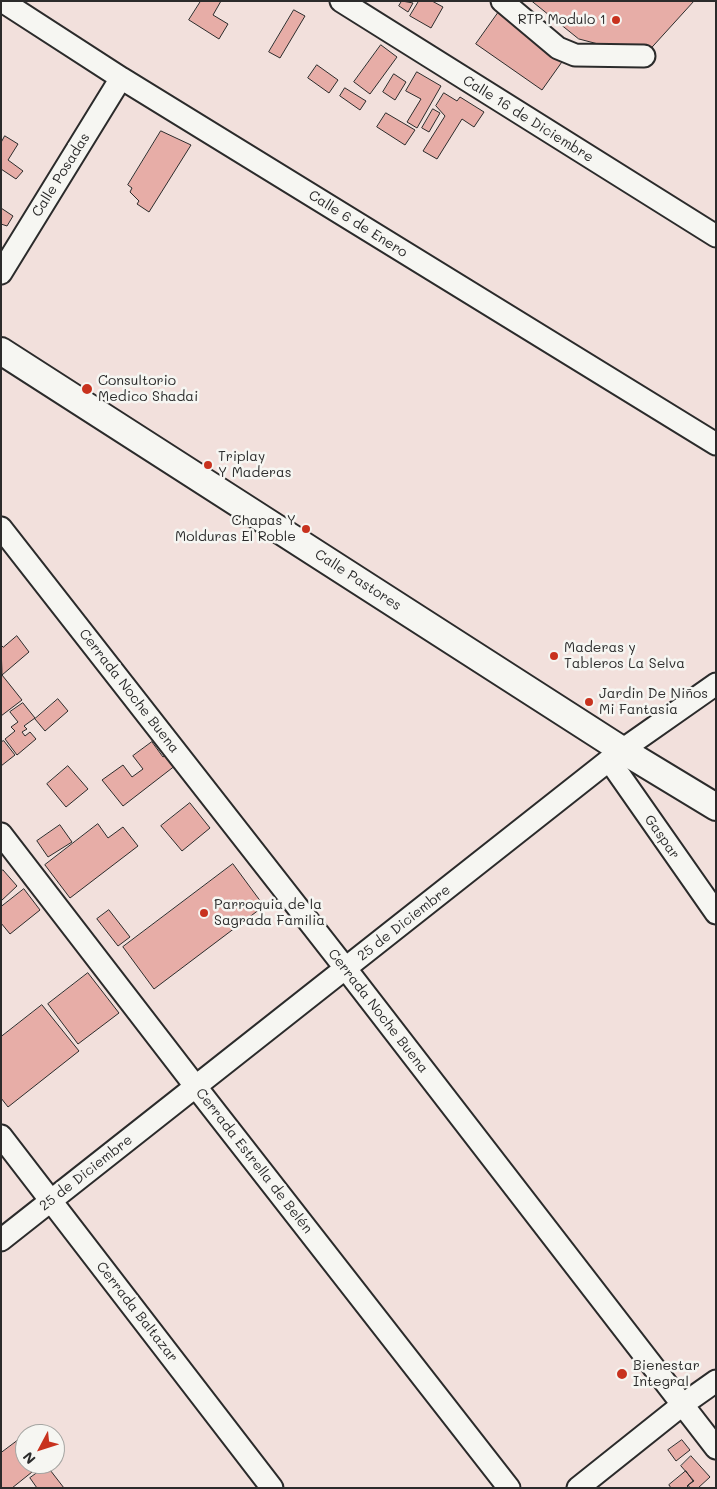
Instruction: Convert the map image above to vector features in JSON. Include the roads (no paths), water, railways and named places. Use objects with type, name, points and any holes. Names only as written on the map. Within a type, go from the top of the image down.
[{"type":"street","name":"Calle 6 de Enero","points":[[2,1],[121,78],[716,444]]},
{"type":"street","name":"Calle 16 de Diciembre","points":[[341,1],[716,236]]},
{"type":"street","points":[[502,1],[558,48],[575,55],[644,56]]},
{"type":"street","name":"Calle Posadas","points":[[1,272],[121,78]]},
{"type":"street","name":"Calle Pastores","points":[[1,351],[615,755],[716,807]]},
{"type":"street","name":"Cerrada Noche Buena","points":[[1,528],[346,969],[716,1448]]},
{"type":"street","name":"25 de Diciembre","points":[[1,1240],[615,755],[716,684]]},
{"type":"street","name":"Gaspar","points":[[615,755],[716,913]]},
{"type":"street","name":"Cerrada Estrella de Belén","points":[[1,834],[509,1488]]},
{"type":"street","name":"Cerrada Baltazar","points":[[1,1136],[272,1488]]},
{"type":"street","points":[[578,1488],[682,1405],[716,1381]]},
{"type":"place","name":"RTP Modulo 1","points":[[616,20]]},
{"type":"place","name":"Consultorio Medico Shadai","points":[[87,389]]},
{"type":"place","name":"Triplay Y Maderas","points":[[208,465]]},
{"type":"place","name":"Chapas Y Molduras El Roble","points":[[306,529]]},
{"type":"place","name":"Maderas y Tableros La Selva","points":[[554,656]]},
{"type":"place","name":"Jardin De Niños Mi Fantasia","points":[[589,702]]},
{"type":"place","name":"Parroquia de la Sagrada Familia","points":[[204,913]]},
{"type":"place","name":"Bienestar Integral","points":[[622,1374]]}]
